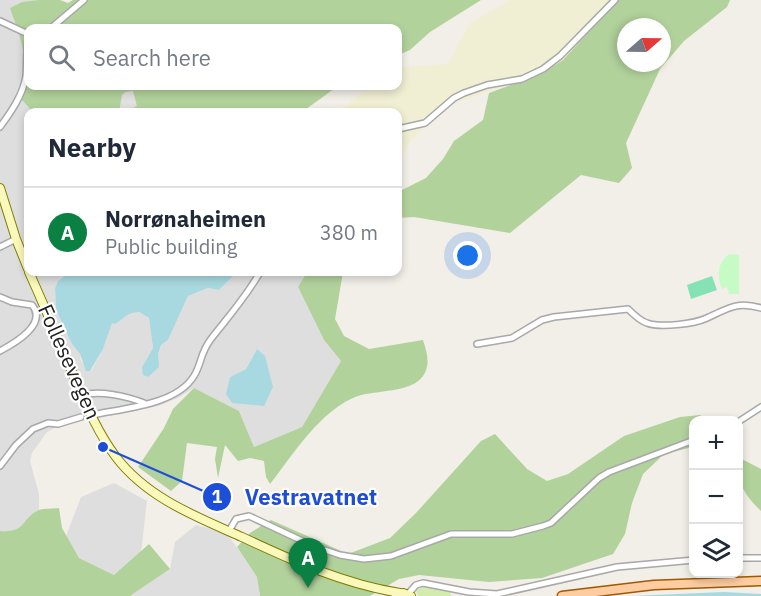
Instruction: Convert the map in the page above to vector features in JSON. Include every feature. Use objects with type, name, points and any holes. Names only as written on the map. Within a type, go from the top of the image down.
[{"type":"main road","name":"Follesevegen","points":[[0,188],[24,258]]},
{"type":"main road","name":"Follesevegen","points":[[32,276],[82,396],[105,442],[116,458],[136,479],[168,502],[296,562],[366,586],[404,595]]},
{"type":"main road","points":[[562,596],[654,585],[761,581]]},
{"type":"main road","name":"Follesevegen","points":[[366,586],[384,596]]},
{"type":"street","points":[[56,24],[84,0]]},
{"type":"street","points":[[402,128],[425,123],[454,98],[464,93],[486,85],[522,79],[543,69],[560,56],[615,0]]},
{"type":"street","points":[[0,21],[24,34]]},
{"type":"street","points":[[0,127],[14,108],[24,83]]},
{"type":"street","points":[[0,247],[16,239]]},
{"type":"street","points":[[98,414],[153,403],[179,391],[194,377],[203,349],[259,276]]},
{"type":"street","points":[[0,297],[12,302],[32,305],[37,315],[35,323],[24,335],[0,351]]},
{"type":"street","points":[[477,344],[512,338],[542,320],[554,317],[628,309],[645,323],[666,325],[696,322],[735,305],[745,304],[761,308]]},
{"type":"street","points":[[82,396],[89,393],[123,397],[146,403]]},
{"type":"street","points":[[743,419],[761,407]]},
{"type":"street","points":[[0,466],[16,444],[33,429],[48,423],[58,424],[81,417]]},
{"type":"street","points":[[229,531],[236,519],[245,516],[277,528],[313,546],[340,555],[364,558],[381,558],[397,554],[451,534],[512,534],[551,523],[599,478],[609,472],[689,442]]},
{"type":"street","points":[[743,558],[761,558]]},
{"type":"street","points":[[404,595],[416,585],[423,583],[469,592],[497,594],[616,567],[689,560]]},
{"type":"shaded area","points":[[0,0],[39,0],[10,8],[24,48],[24,79],[19,97],[29,108],[24,108],[24,276],[65,276],[58,281],[55,288],[56,310],[72,344],[80,354],[81,361],[91,371],[103,349],[112,322],[115,324],[127,314],[139,312],[149,318],[153,348],[142,367],[158,354],[161,345],[168,340],[188,296],[208,288],[219,290],[233,276],[305,276],[298,287],[324,340],[341,361],[302,427],[254,447],[239,411],[194,388],[158,406],[64,423],[47,432],[32,453],[30,461],[39,494],[39,510],[19,529],[0,531]],"holes":[[[256,350],[232,403],[230,377],[246,369]]]},
{"type":"shaded area","points":[[133,91],[137,106],[134,108],[120,108],[122,95]]},
{"type":"shaded area","points":[[114,483],[147,501],[141,553],[114,575],[79,558],[66,536],[81,497]]},
{"type":"shaded area","points":[[196,525],[227,533],[257,577],[260,596],[130,596],[170,569],[175,542]]},
{"type":"green space","points":[[39,0],[60,0],[68,3],[73,0],[481,0],[430,32],[410,50],[402,53],[402,24],[24,24],[24,61],[21,42],[10,8],[22,2]]},
{"type":"green space","points":[[511,0],[618,0],[563,60],[543,73],[443,107],[409,143],[402,154],[402,108],[344,108],[364,90],[402,90],[402,67],[448,64],[470,23]]},
{"type":"green space","points":[[618,0],[730,0],[727,7],[684,41],[671,56],[671,18],[617,18],[617,72],[659,72],[626,143],[632,168],[619,183],[581,175],[510,233],[414,217],[402,218],[402,190],[426,178],[443,159],[454,141],[483,120],[489,93],[543,73],[563,60]]},
{"type":"green space","points":[[24,72],[24,90],[332,90],[308,108],[29,108],[19,97]]},
{"type":"green space","points":[[729,254],[739,255],[739,294],[729,294],[727,287],[722,289],[720,284],[720,266]]},
{"type":"green space","points":[[305,276],[342,276],[335,319],[344,336],[369,349],[423,340],[428,363],[423,376],[418,381],[402,388],[358,396],[332,411],[309,434],[270,484],[266,477],[264,461],[250,458],[238,461],[225,445],[218,478],[215,459],[217,447],[187,443],[182,481],[171,491],[138,467],[164,428],[173,409],[194,388],[239,411],[254,447],[302,427],[341,361],[324,340],[298,287]]},
{"type":"green space","points":[[712,276],[717,290],[691,299],[687,285]]},
{"type":"green space","points":[[689,416],[689,448],[664,454],[643,474],[632,503],[625,534],[613,554],[542,578],[489,582],[419,575],[399,579],[370,596],[260,596],[257,577],[237,547],[250,533],[271,520],[348,554],[390,538],[416,513],[481,441],[495,434],[527,469],[547,481],[568,474],[624,436]]},
{"type":"green space","points":[[743,460],[761,469],[761,511],[745,493]]},
{"type":"green space","points":[[59,508],[62,528],[79,558],[114,575],[149,544],[170,569],[130,596],[0,596],[0,531],[15,530],[39,510]]},
{"type":"green space","points":[[423,586],[450,592],[451,596],[418,596],[416,591]]},
{"type":"water","points":[[65,276],[233,276],[219,290],[208,288],[188,296],[168,340],[161,345],[158,354],[159,367],[148,377],[143,375],[142,367],[153,348],[149,318],[139,312],[128,315],[115,324],[112,323],[103,349],[90,371],[86,371],[80,354],[72,344],[56,310],[55,288],[58,281]]},
{"type":"water","points":[[257,349],[265,356],[273,387],[264,406],[232,403],[226,394],[230,377],[246,369]]},
{"type":"water","points":[[724,592],[761,594],[761,596],[631,596]]},
{"type":"place","name":"Vestravatnet","points":[[103,447]]},
{"type":"place","name":"Norrønaheimen","points":[[308,588]]}]
